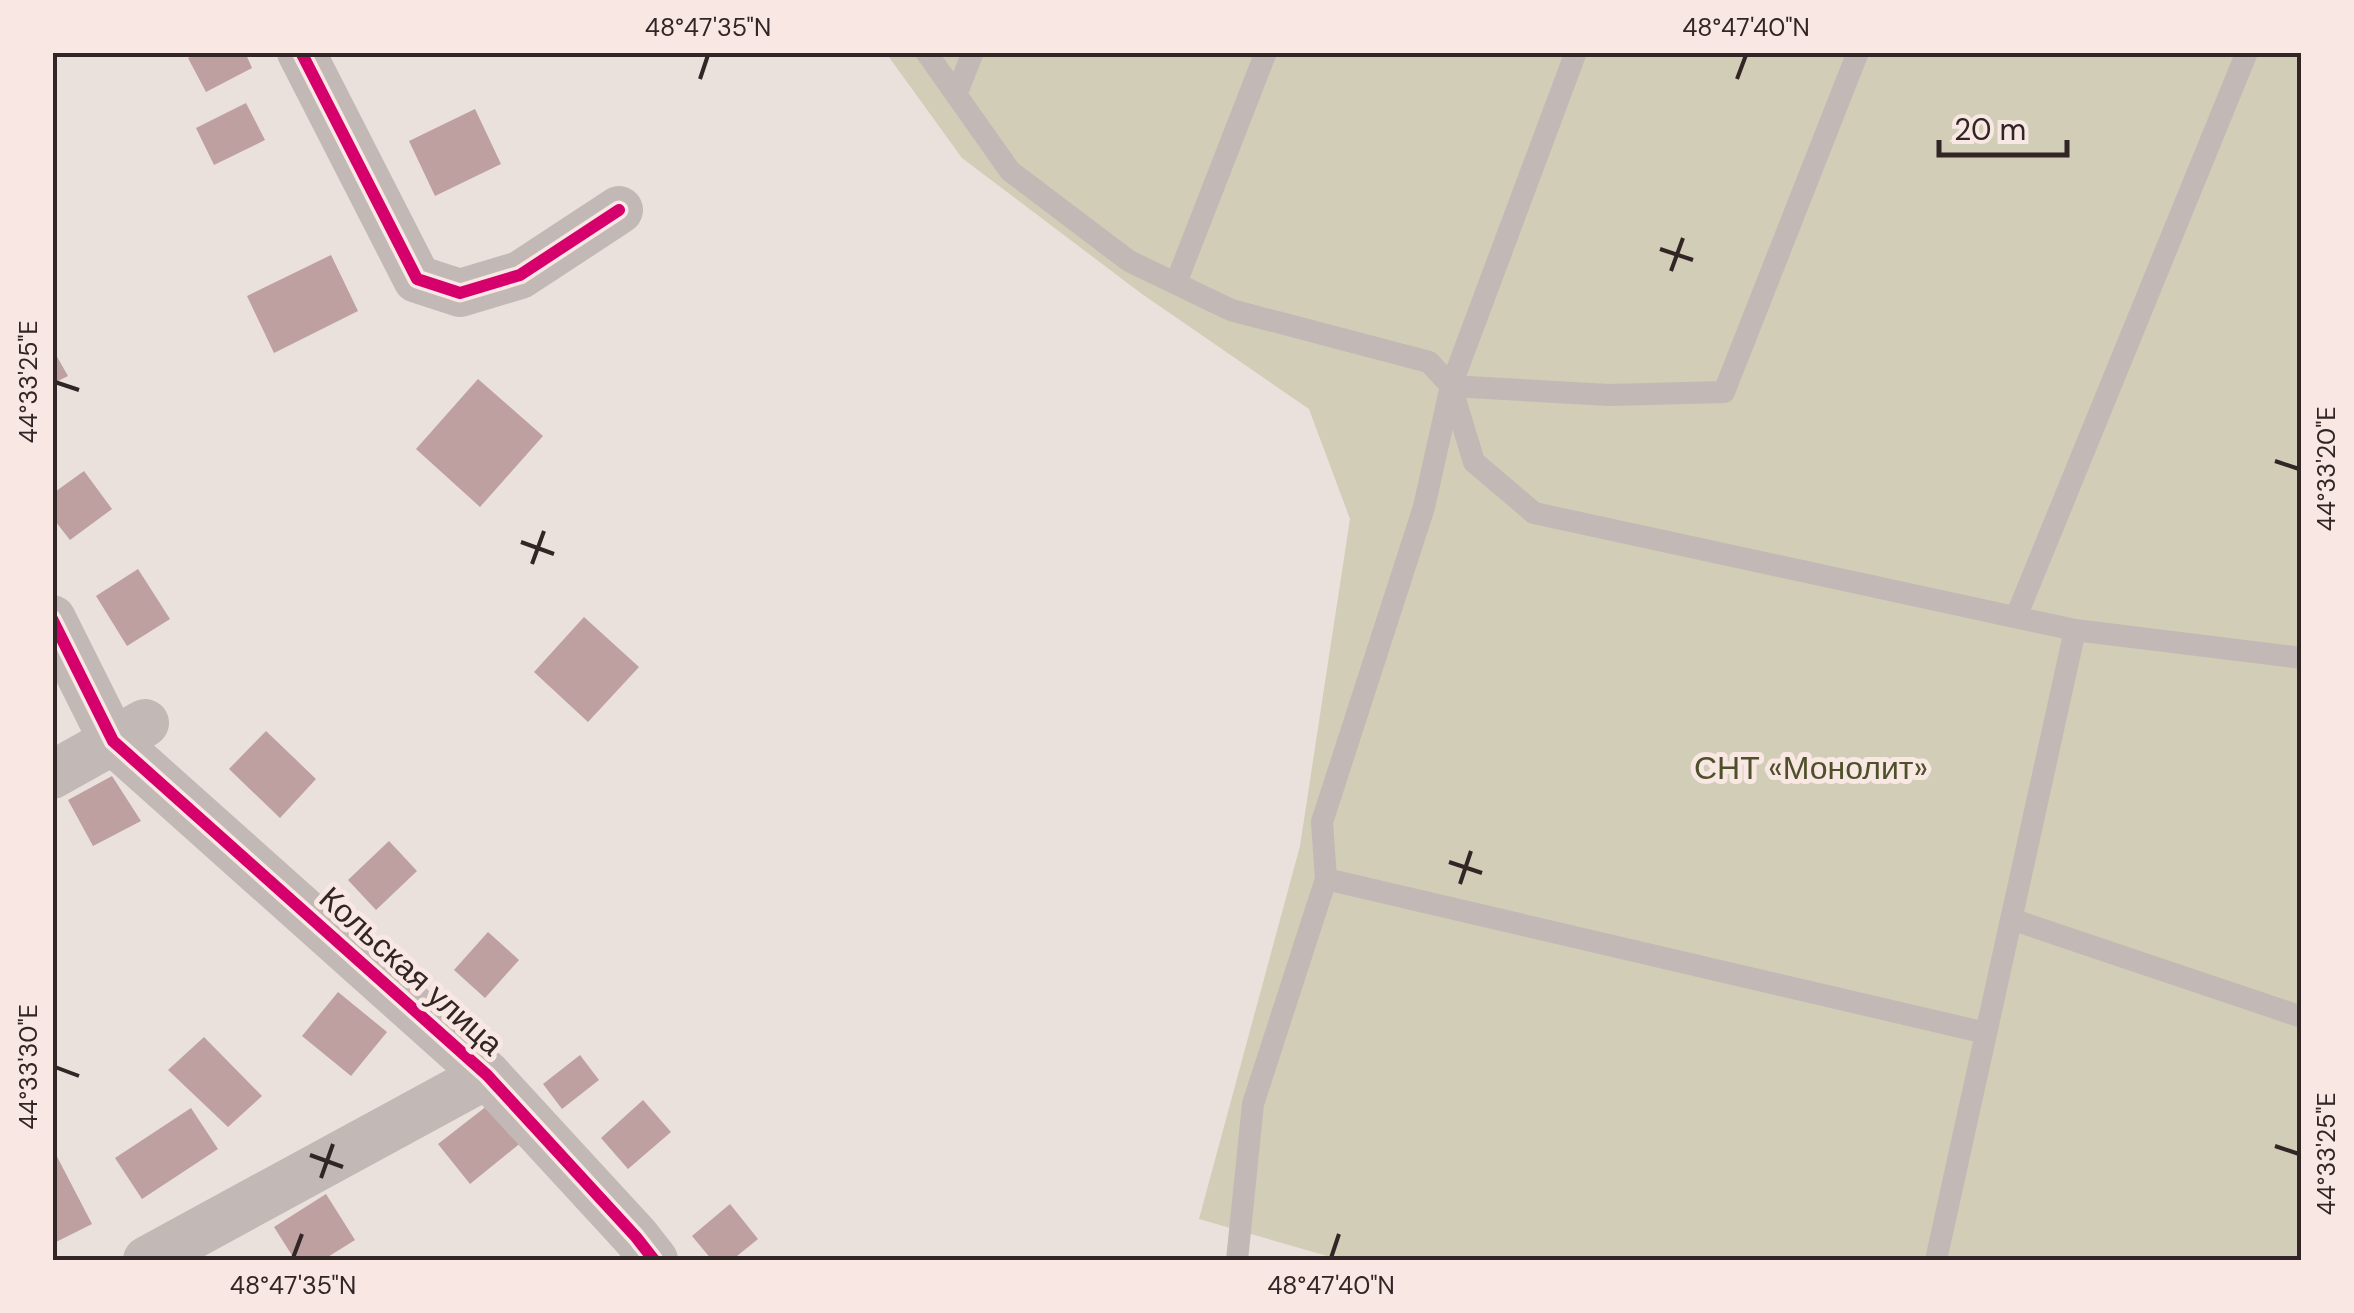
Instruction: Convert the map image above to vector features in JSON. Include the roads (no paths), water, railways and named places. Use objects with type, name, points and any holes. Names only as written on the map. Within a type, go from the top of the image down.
[{"type":"street","points":[[301,52],[417,279],[460,293],[520,276],[619,210]]},
{"type":"street","points":[[52,620],[129,732],[52,775]]},
{"type":"street","name":"Кольская улица","points":[[129,732],[488,1076],[654,1260]]},
{"type":"street","points":[[148,1260],[488,1076]]},
{"type":"lane","points":[[926,52],[1010,171],[1130,261],[1230,310],[1429,362],[1451,386],[1474,462],[1534,513],[2075,630],[2302,658]]},
{"type":"lane","points":[[956,96],[973,52]]},
{"type":"lane","points":[[1176,284],[1266,52]]},
{"type":"lane","points":[[1237,1260],[1252,1104],[1326,879],[1322,822],[1424,507],[1451,386],[1576,52]]},
{"type":"lane","points":[[1451,386],[1609,395],[1724,392],[1858,52]]},
{"type":"lane","points":[[2016,617],[2247,52]]},
{"type":"lane","points":[[1936,1260],[2075,630]]},
{"type":"lane","points":[[1326,879],[1986,1032]]},
{"type":"lane","points":[[2011,919],[2302,1016]]},
{"type":"park label","name":"СНТ «Монолит»","points":[[1811,768]]}]
